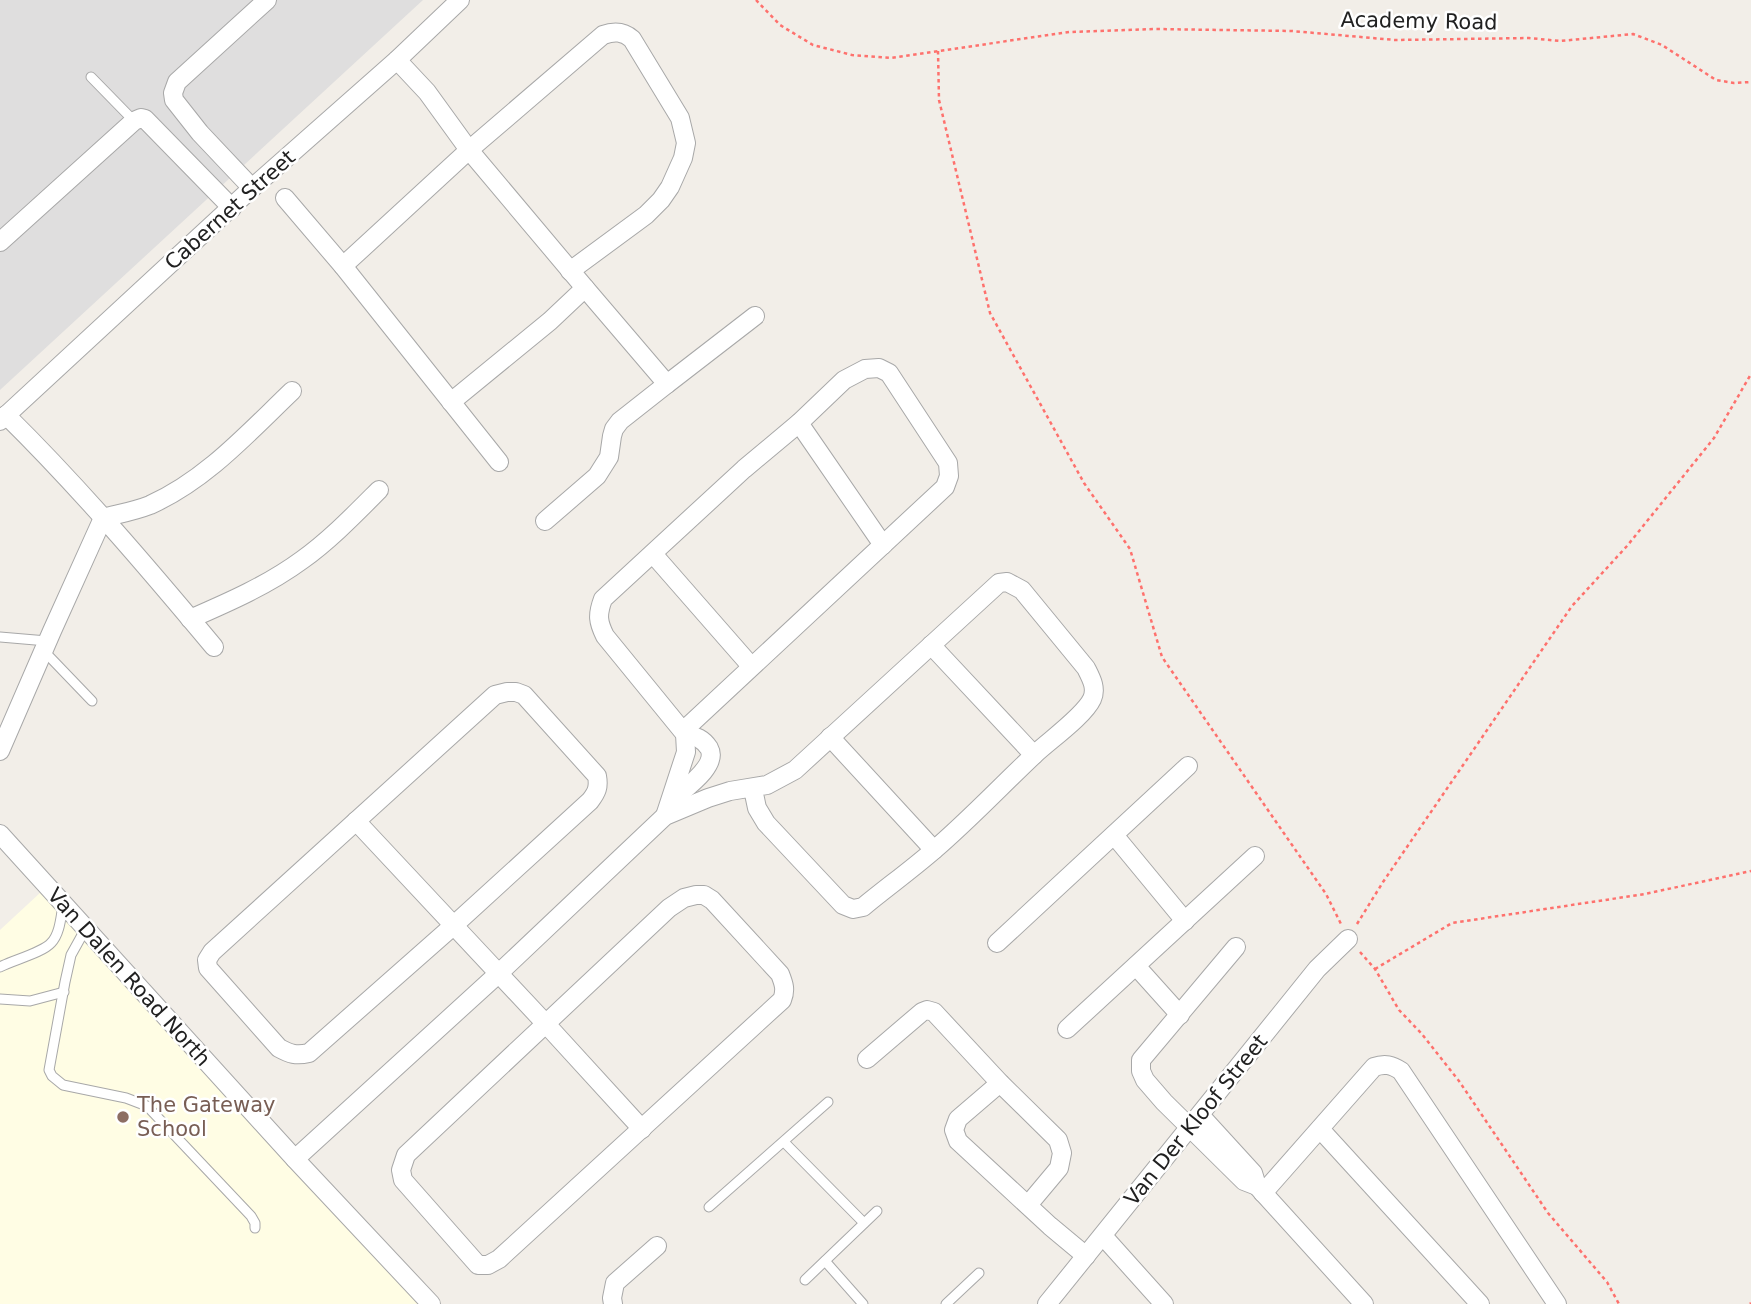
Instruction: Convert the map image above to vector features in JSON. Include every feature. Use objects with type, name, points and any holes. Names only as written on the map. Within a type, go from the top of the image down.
[{"type":"street","points":[[252,188],[200,133],[174,100],[173,93],[177,82],[267,0]]},
{"type":"street","name":"Cabernet Street","points":[[3,418],[460,0]]},
{"type":"street","points":[[343,266],[469,150],[603,35],[616,32],[632,39],[680,117],[686,143],[683,158],[661,200],[646,215],[570,271]]},
{"type":"street","points":[[397,60],[427,92],[469,150],[667,384]]},
{"type":"street","points":[[0,242],[134,121],[141,118],[145,119],[232,208]]},
{"type":"street","points":[[285,198],[343,266],[499,462]]},
{"type":"street","points":[[452,402],[550,321],[584,288]]},
{"type":"street","points":[[545,521],[597,476],[609,457],[614,429],[620,421],[755,316]]},
{"type":"street","points":[[667,809],[686,752],[684,732],[605,636],[600,624],[599,610],[603,600],[844,380],[865,369],[879,368],[889,373],[948,463],[950,476],[945,487],[751,666],[684,732]]},
{"type":"street","points":[[103,518],[147,506],[183,488],[224,457],[292,391]]},
{"type":"street","points":[[3,418],[39,448],[214,648]]},
{"type":"street","points":[[799,423],[883,545]]},
{"type":"street","points":[[190,619],[250,592],[302,560],[379,490]]},
{"type":"street","points":[[0,751],[103,518]]},
{"type":"street","points":[[653,554],[751,666]]},
{"type":"street","points":[[667,809],[767,785],[795,770],[999,583],[1007,582],[1023,590],[1086,668],[1092,680],[1092,700],[1081,713],[933,850],[863,907],[853,909],[843,905],[766,823],[757,808],[753,789]]},
{"type":"street","points":[[931,645],[1034,755]]},
{"type":"street","points":[[516,692],[524,695],[597,776],[596,793],[453,926],[309,1053],[300,1055],[289,1054],[279,1048],[208,968],[207,960],[212,952],[495,695],[516,692]]},
{"type":"street","points":[[295,1159],[498,974],[706,769],[712,753],[697,737],[684,732]]},
{"type":"street","points":[[830,737],[933,850]]},
{"type":"street","points":[[997,943],[1188,766]]},
{"type":"street","points":[[356,821],[642,1129]]},
{"type":"street","name":"Van Dalen Road North","points":[[0,834],[430,1304]]},
{"type":"street","points":[[1114,835],[1185,921]]},
{"type":"street","points":[[1067,1029],[1255,856]]},
{"type":"street","points":[[696,895],[704,895],[712,900],[780,974],[785,984],[782,1000],[642,1129],[495,1262],[478,1265],[403,1180],[402,1163],[406,1155],[546,1024],[669,908],[684,898],[696,895]]},
{"type":"street","name":"Van Der Kloof Street","points":[[1047,1304],[1317,969],[1348,939]]},
{"type":"street","points":[[1236,947],[1141,1060],[1144,1080],[1164,1102],[1195,1121],[1218,1145],[1244,1181],[1260,1189],[1364,1304]]},
{"type":"street","points":[[1136,966],[1180,1015]]},
{"type":"street","points":[[867,1059],[922,1012],[934,1012],[1058,1140],[1062,1153],[1059,1168],[1028,1205]]},
{"type":"street","points":[[1260,1189],[1320,1129],[1374,1067],[1387,1064],[1401,1071],[1557,1304]]},
{"type":"street","points":[[1000,1083],[958,1119],[954,1130],[958,1141],[1086,1256]]},
{"type":"street","points":[[1320,1129],[1480,1304]]},
{"type":"street","points":[[1103,1236],[1164,1304]]},
{"type":"street","points":[[613,1304],[615,1283],[657,1246]]},
{"type":"lane","points":[[91,77],[134,121]]},
{"type":"lane","points":[[0,637],[45,646],[92,701]]},
{"type":"lane","points":[[0,967],[52,942],[63,905]]},
{"type":"lane","points":[[86,928],[71,955],[51,1054],[49,1070],[52,1076],[63,1085],[126,1098],[147,1106],[251,1216],[255,1228]]},
{"type":"lane","points":[[0,999],[30,1001],[64,992]]},
{"type":"lane","points":[[709,1207],[828,1102]]},
{"type":"lane","points":[[784,1142],[864,1223]]},
{"type":"lane","points":[[806,1280],[877,1210]]},
{"type":"lane","points":[[825,1261],[863,1304]]},
{"type":"lane","points":[[946,1304],[979,1273]]},
{"type":"path","name":"Academy Road","points":[[756,0],[780,25],[813,45],[852,55],[891,58],[1069,32],[1156,29],[1292,32],[1395,40],[1529,38],[1560,41],[1633,34],[1662,45],[1716,80],[1751,82]]},
{"type":"path","points":[[938,51],[939,100],[990,313],[1084,483],[1130,549],[1163,657],[1326,894],[1348,939],[1375,970],[1399,1010],[1459,1081],[1548,1213],[1607,1282],[1619,1304]]},
{"type":"path","points":[[1348,939],[1383,882],[1572,606],[1627,546],[1714,438],[1751,374]]},
{"type":"path","points":[[1375,970],[1452,923],[1645,894],[1751,872]]},
{"type":"shaded area","points":[[0,0],[423,0],[0,390]]},
{"type":"shaded area","name":"The Gateway School","points":[[41,892],[418,1304],[0,1304],[0,930]]},
{"type":"place","name":"The Gateway School","points":[[123,1117]]}]
